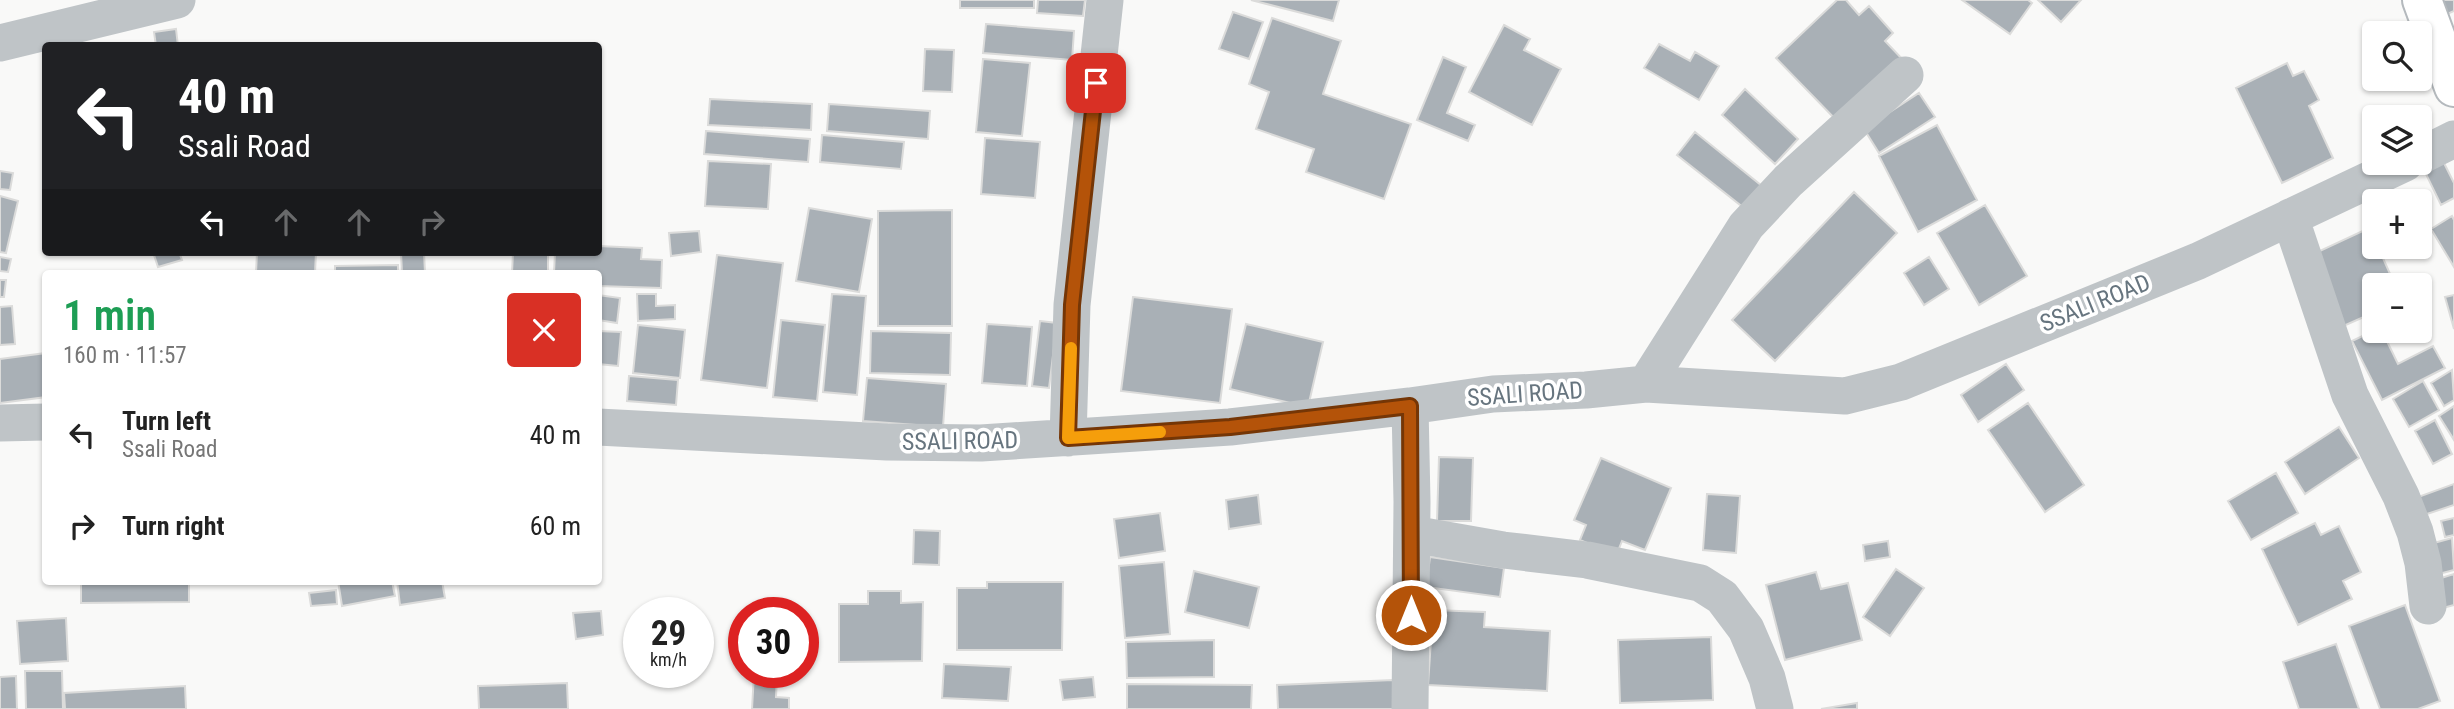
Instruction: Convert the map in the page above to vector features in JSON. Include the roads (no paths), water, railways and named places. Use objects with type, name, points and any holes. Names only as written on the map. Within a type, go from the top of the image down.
[{"type":"street","points":[[0,43],[177,0]]},
{"type":"street","points":[[1068,438],[1072,305],[1105,0]]},
{"type":"street","points":[[2422,0],[2454,87]]},
{"type":"street","points":[[1646,384],[1746,226],[1788,181],[1905,75]]},
{"type":"street","points":[[2432,150],[2454,139]]},
{"type":"street","name":"SSALI ROAD","points":[[602,426],[887,442],[981,443],[1230,427],[1493,394],[1646,384],[1845,396],[1872,391],[1926,372],[2186,266],[2379,175]]},
{"type":"street","points":[[2290,217],[2350,395],[2401,496],[2415,532],[2423,562],[2428,606]]},
{"type":"street","points":[[1410,406],[1410,709]]},
{"type":"street","points":[[0,423],[42,422]]},
{"type":"street","points":[[1412,534],[1503,550],[1587,560],[1700,583],[1722,597],[1746,629],[1767,678],[1775,709]]}]
